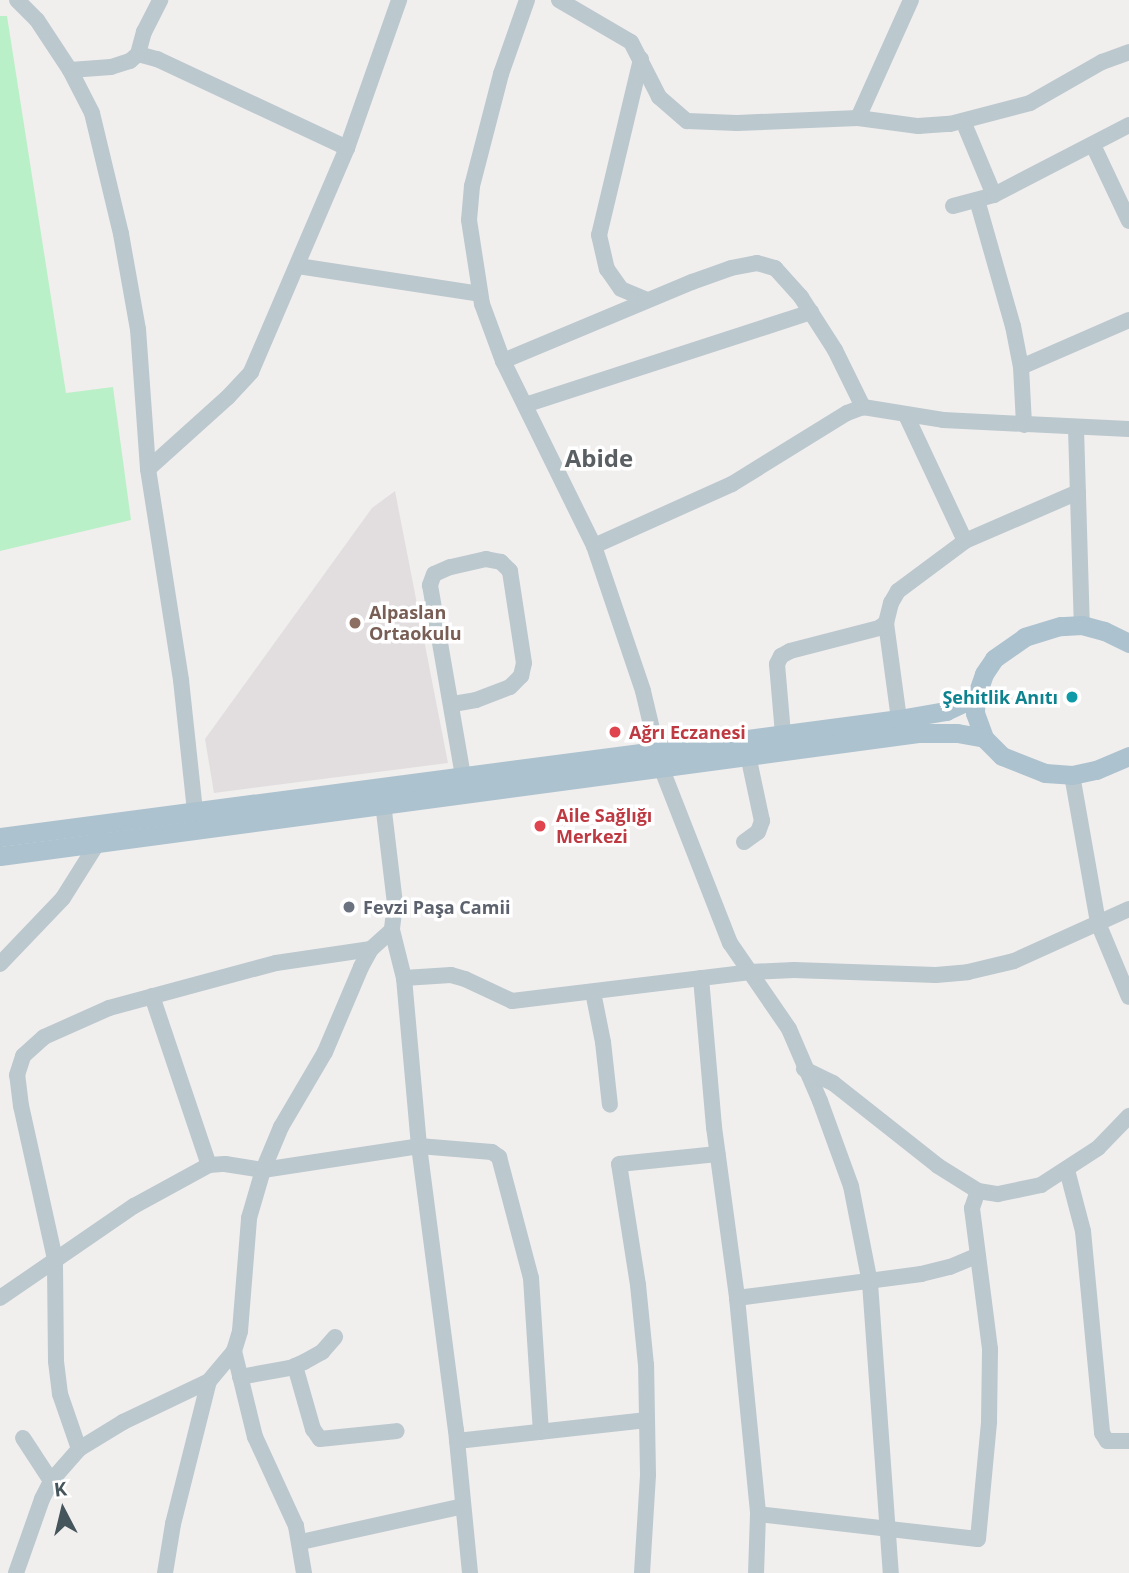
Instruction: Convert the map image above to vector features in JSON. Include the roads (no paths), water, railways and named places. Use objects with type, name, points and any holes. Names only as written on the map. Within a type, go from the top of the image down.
[{"type":"main road","points":[[1129,643],[1104,631],[1082,625],[1060,626],[1025,636],[994,659],[976,696],[975,713],[984,738],[1002,756],[1023,767],[1045,773],[1072,775],[1096,770],[1129,756]]},
{"type":"main road","points":[[0,837],[97,834],[383,803],[659,759],[783,734],[946,711],[976,696]]},
{"type":"main road","points":[[0,856],[195,811],[463,776],[659,759],[748,755],[920,733],[957,733],[984,738]]},
{"type":"street","points":[[1,0],[20,4],[37,20],[70,70],[98,135],[121,234],[138,329],[148,469],[181,680],[195,811]]},
{"type":"street","points":[[70,70],[111,67],[130,61],[138,54],[160,0]]},
{"type":"street","points":[[148,469],[228,397],[251,372],[346,148],[399,0]]},
{"type":"street","points":[[527,0],[501,74],[472,186],[469,220],[480,294],[503,361],[594,546],[643,691],[659,759],[730,943],[789,1029],[820,1101],[850,1186],[870,1283],[891,1573]]},
{"type":"street","points":[[559,0],[631,42],[659,97],[687,121],[737,123],[858,118],[918,126],[963,121],[1030,103],[1102,62],[1129,52]]},
{"type":"street","points":[[858,118],[911,0]]},
{"type":"street","points":[[138,54],[157,59],[346,148]]},
{"type":"street","points":[[641,59],[599,235],[607,269],[621,289],[647,300]]},
{"type":"street","points":[[963,121],[994,195]]},
{"type":"street","points":[[953,206],[994,195],[1129,125]]},
{"type":"street","points":[[1093,145],[1129,221]]},
{"type":"street","points":[[977,200],[1003,284],[1021,367],[1024,425]]},
{"type":"street","points":[[503,361],[647,300],[730,268],[757,263],[775,268],[811,312],[835,350],[863,407]]},
{"type":"street","points":[[298,266],[480,294]]},
{"type":"street","points":[[525,405],[811,312]]},
{"type":"street","points":[[1021,367],[1129,320]]},
{"type":"street","points":[[594,546],[732,484],[847,413],[863,407],[906,415],[1024,425],[1129,429]]},
{"type":"street","points":[[906,415],[965,541]]},
{"type":"street","points":[[1076,428],[1082,625]]},
{"type":"street","points":[[899,719],[886,623],[891,603],[898,591],[965,541],[1078,492]]},
{"type":"street","points":[[453,704],[476,700],[510,687],[521,677],[524,663],[510,571],[501,562],[486,559],[450,567],[434,574],[430,585],[453,704],[463,776]]},
{"type":"street","points":[[783,734],[777,664],[781,656],[790,651],[867,632],[886,623]]},
{"type":"street","points":[[744,842],[758,832],[762,821],[748,755]]},
{"type":"street","points":[[1072,775],[1098,923],[1129,996]]},
{"type":"street","points":[[383,803],[395,904],[391,930],[404,978],[419,1146],[457,1441],[470,1573]]},
{"type":"street","points":[[0,964],[63,898],[97,834]]},
{"type":"street","points":[[404,978],[451,975],[466,979],[512,1001],[750,972],[793,970],[936,975],[968,972],[1014,961],[1129,909]]},
{"type":"street","points":[[165,1573],[173,1524],[209,1381],[234,1350],[240,1331],[249,1218],[263,1170],[281,1127],[325,1052],[371,949],[391,930]]},
{"type":"street","points":[[79,1450],[60,1394],[56,1361],[55,1259],[21,1106],[17,1074],[23,1056],[44,1037],[81,1019],[152,996],[276,963],[371,949]]},
{"type":"street","points":[[701,978],[717,1154],[737,1298],[758,1514],[757,1573]]},
{"type":"street","points":[[593,992],[603,1042],[610,1105]]},
{"type":"street","points":[[152,996],[209,1165]]},
{"type":"street","points":[[804,1069],[833,1083],[938,1166],[978,1191],[998,1194],[1041,1185],[1098,1148],[1129,1116]]},
{"type":"street","points":[[0,1298],[134,1206],[209,1165],[225,1164],[263,1170],[419,1146],[476,1149],[499,1157],[531,1278],[541,1432]]},
{"type":"street","points":[[642,1573],[648,1475],[647,1420],[638,1285],[619,1164],[717,1154]]},
{"type":"street","points":[[1066,1170],[1083,1231],[1102,1433],[1107,1441],[1129,1441]]},
{"type":"street","points":[[758,1514],[978,1539],[989,1422],[990,1349],[988,1310],[972,1208],[978,1191]]},
{"type":"street","points":[[737,1298],[870,1283],[950,1267],[978,1255]]},
{"type":"street","points":[[240,1377],[295,1366],[322,1352],[335,1337]]},
{"type":"street","points":[[234,1350],[255,1437],[296,1526],[304,1573]]},
{"type":"street","points":[[295,1366],[313,1429],[320,1439],[397,1431]]},
{"type":"street","points":[[16,1573],[51,1481],[79,1450],[123,1422],[209,1381]]},
{"type":"street","points":[[457,1441],[647,1420]]},
{"type":"street","points":[[23,1438],[51,1481]]},
{"type":"street","points":[[300,1542],[463,1506]]},
{"type":"place","name":"Alpaslan Ortaokulu","points":[[355,623]]},
{"type":"place","name":"Şehitlik Anıtı","points":[[1072,697]]},
{"type":"place","name":"Ağrı Eczanesi","points":[[615,732]]},
{"type":"place","name":"Aile Sağlığı Merkezi","points":[[540,826]]},
{"type":"place","name":"Fevzi Paşa Camii","points":[[349,907]]},
{"type":"district","name":"Abide","points":[[599,458]]}]
